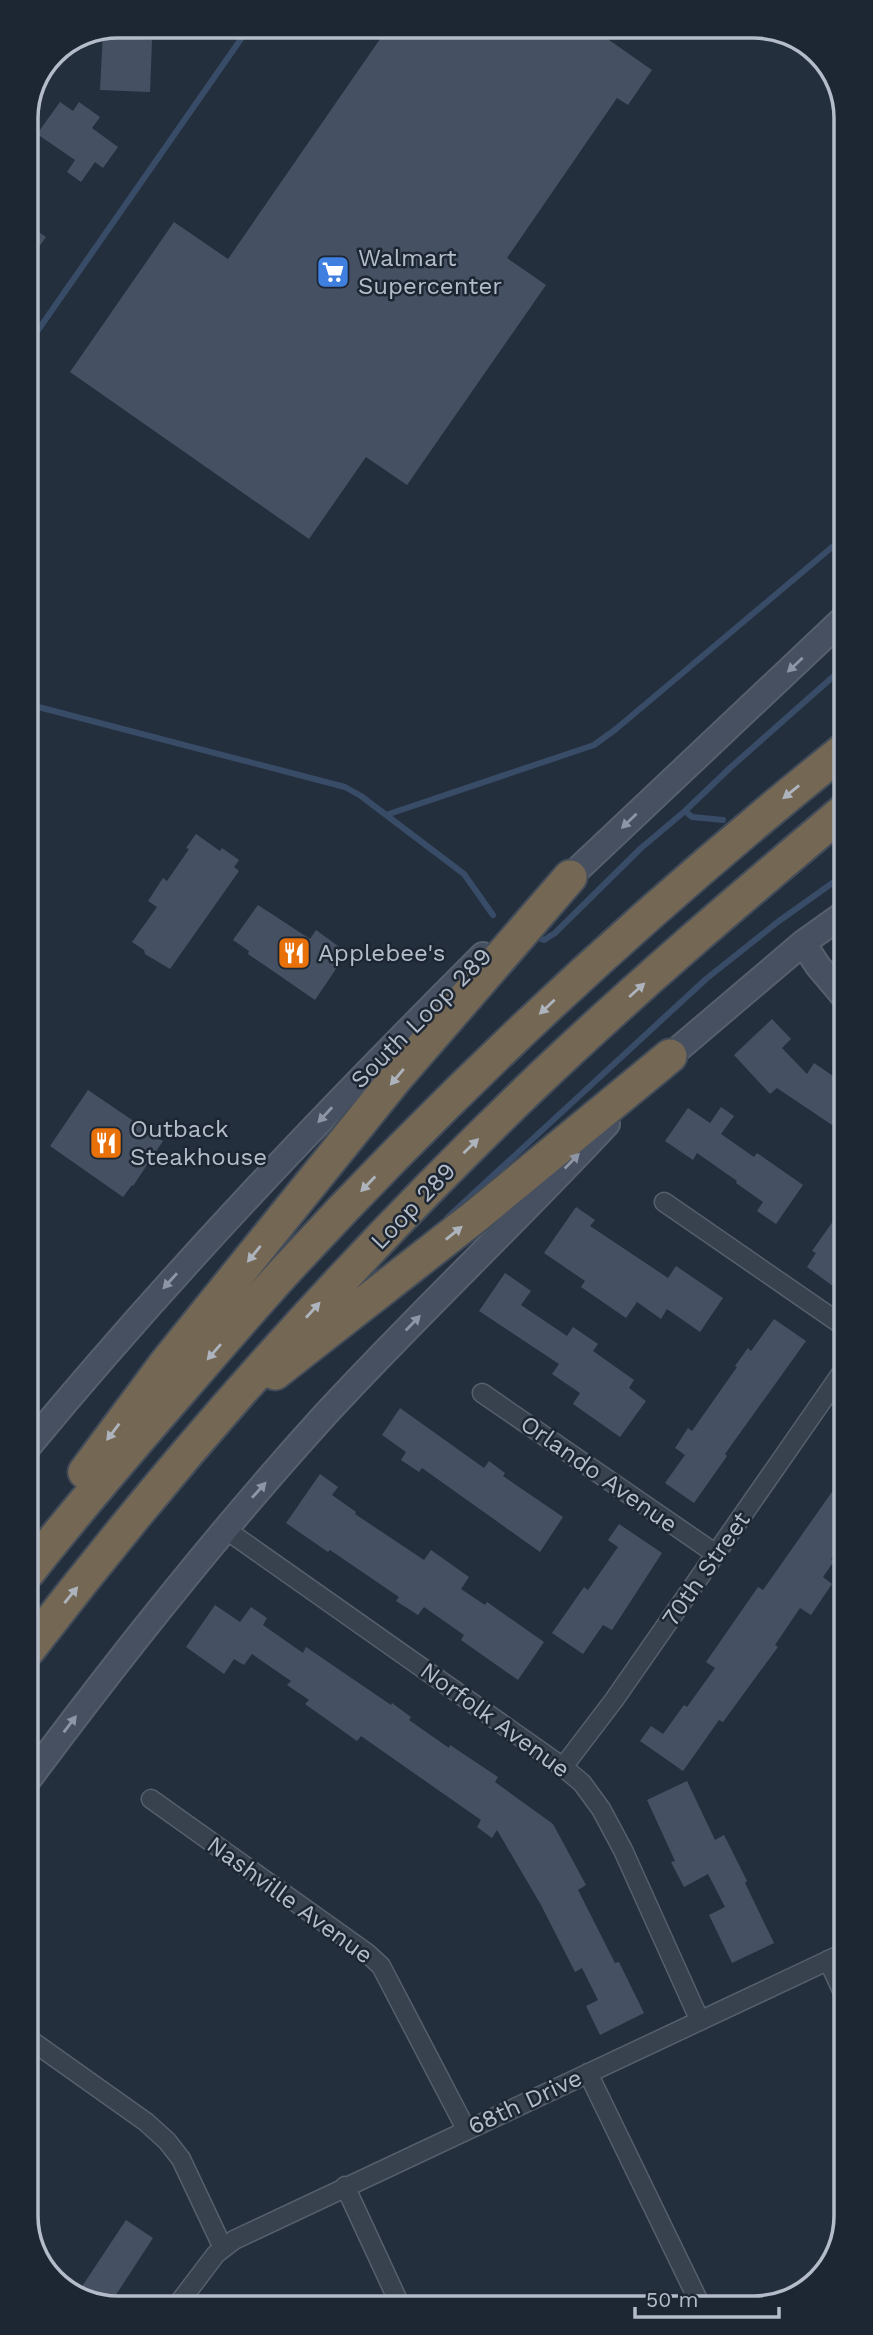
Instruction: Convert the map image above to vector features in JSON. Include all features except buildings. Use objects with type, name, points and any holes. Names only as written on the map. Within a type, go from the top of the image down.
[{"type":"highway","name":"Loop 289","points":[[39,1559],[78,1508],[285,1271],[466,1084],[638,923],[780,800],[834,758]]},
{"type":"highway","name":"Loop 289","points":[[39,1636],[133,1517],[225,1409],[332,1289],[452,1165],[529,1090],[696,937],[834,819]]},
{"type":"highway","points":[[39,1547],[64,1501],[166,1363],[396,1078],[570,877]]},
{"type":"highway","points":[[225,1409],[303,1353],[391,1284],[670,1056]]},
{"type":"main road","name":"South Loop 289","points":[[39,1434],[173,1277],[374,1063],[499,940],[570,877],[834,627]]},
{"type":"main road","points":[[39,1766],[115,1664],[225,1529],[323,1418],[579,1154],[670,1056],[803,943],[834,921]]},
{"type":"main road","points":[[803,943],[817,966],[834,985]]},
{"type":"street","points":[[664,1202],[834,1319]]},
{"type":"street","name":"70th Street","points":[[563,1767],[614,1700],[834,1384]]},
{"type":"street","name":"Orlando Avenue","points":[[482,1393],[716,1554]]},
{"type":"street","name":"Norfolk Avenue","points":[[225,1529],[582,1783],[601,1809],[622,1850],[700,2021]]},
{"type":"street","name":"Nashville Avenue","points":[[151,1800],[382,1966],[466,2129]]},
{"type":"street","name":"68th Drive","points":[[223,2248],[234,2240],[345,2186],[834,1957]]},
{"type":"street","points":[[828,1960],[834,1973]]},
{"type":"street","points":[[39,2046],[146,2122],[167,2141],[181,2159],[223,2248],[184,2296]]},
{"type":"street","points":[[588,2073],[696,2296]]},
{"type":"street","points":[[345,2186],[396,2296]]},
{"type":"waterway","points":[[39,329],[241,39]]},
{"type":"waterway","points":[[386,815],[594,745],[834,545]]},
{"type":"waterway","points":[[685,811],[834,676]]},
{"type":"waterway","points":[[39,707],[345,787],[361,796],[464,874],[493,915]]},
{"type":"waterway","points":[[536,937],[544,940],[555,933],[640,849],[685,811],[692,817],[723,820]]},
{"type":"waterway","points":[[447,1218],[706,979],[834,882]]},
{"type":"place","name":"Walmart Supercenter","points":[[333,272]]},
{"type":"place","name":"Applebee's","points":[[294,953]]},
{"type":"place","name":"Outback Steakhouse","points":[[106,1143]]}]
